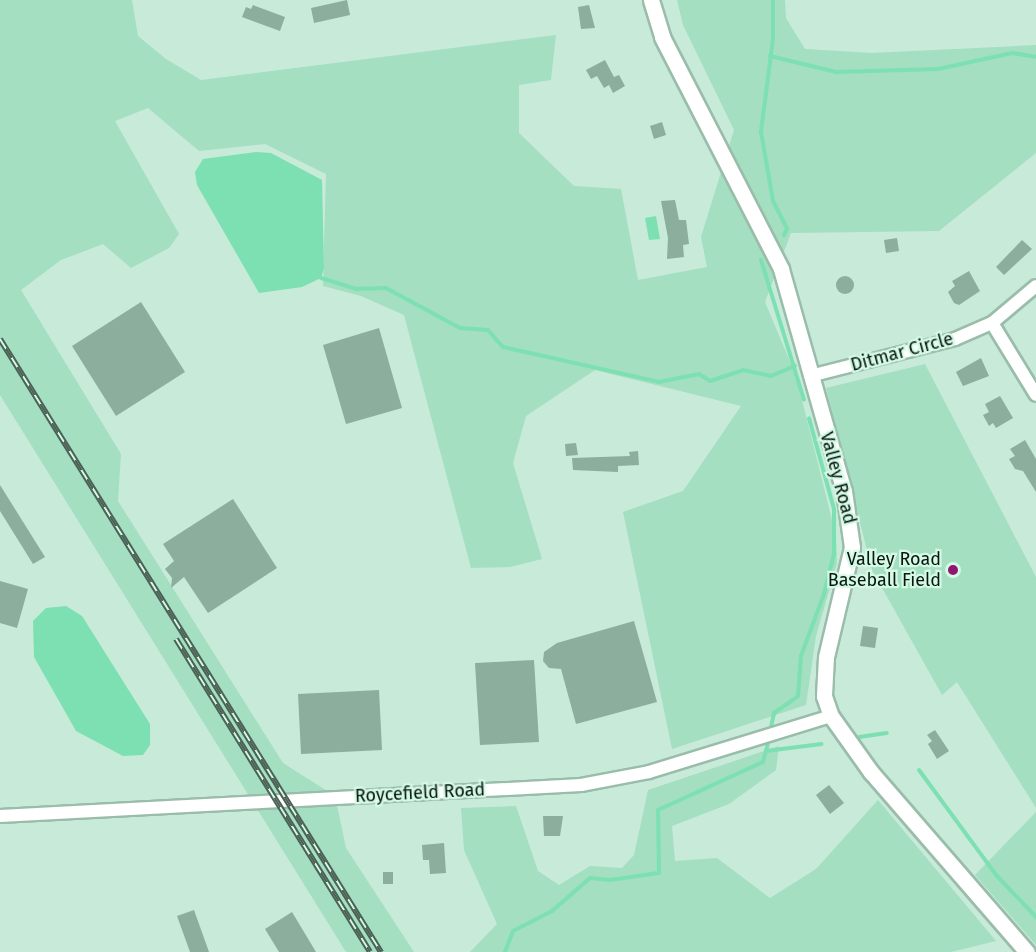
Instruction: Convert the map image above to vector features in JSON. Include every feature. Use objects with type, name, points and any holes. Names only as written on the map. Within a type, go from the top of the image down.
[{"type":"street","name":"Valley Road","points":[[651,0],[673,59],[782,269],[810,376],[844,491],[852,531],[848,572],[825,657],[824,696],[831,716],[871,772],[1027,952]]},
{"type":"street","name":"Ditmar Circle","points":[[810,376],[955,339],[992,323],[1036,286]]},
{"type":"street","points":[[992,323],[1036,395]]},
{"type":"street","name":"Roycefield Road","points":[[0,816],[581,785],[649,772],[779,730],[831,716]]},
{"type":"shaded area","points":[[0,0],[132,0],[138,36],[166,59],[201,80],[556,35],[551,80],[519,85],[519,133],[574,186],[621,189],[638,280],[707,267],[701,237],[734,130],[683,25],[677,0],[785,0],[786,18],[805,49],[872,53],[1036,45],[1036,153],[939,231],[791,233],[765,302],[796,376],[836,536],[837,563],[816,636],[806,705],[672,749],[623,512],[683,491],[741,406],[595,370],[526,416],[513,463],[542,559],[510,567],[471,568],[404,315],[361,296],[323,286],[326,174],[265,144],[199,151],[148,108],[115,121],[179,234],[169,248],[131,268],[103,244],[61,260],[21,290],[121,454],[118,501],[283,763],[335,796],[346,848],[414,952],[346,952],[0,395]]},
{"type":"shaded area","points":[[256,152],[271,153],[322,180],[324,268],[321,278],[302,287],[259,293],[197,185],[195,172],[203,159]]},
{"type":"shaded area","points":[[656,216],[660,239],[649,240],[645,218]]},
{"type":"shaded area","points":[[925,364],[1036,577],[1036,808],[957,682],[942,695],[872,570],[826,388]]},
{"type":"shaded area","points":[[66,606],[82,616],[150,724],[150,745],[143,755],[123,756],[76,731],[34,657],[33,621],[46,608]]},
{"type":"shaded area","points":[[779,746],[776,770],[729,804],[672,826],[675,861],[717,858],[770,898],[816,869],[878,800],[996,941],[951,952],[470,952],[497,924],[464,850],[461,808],[516,806],[538,871],[559,885],[590,866],[622,868],[634,855],[648,790]]},
{"type":"shaded area","points":[[1036,812],[1036,945],[975,875]]},
{"type":"building","points":[[347,0],[350,15],[314,23],[311,8]]},
{"type":"building","points":[[253,5],[285,17],[280,31],[242,17],[246,7],[251,9]]},
{"type":"building","points":[[589,5],[595,28],[581,29],[578,7]]},
{"type":"building","points":[[605,60],[614,77],[619,75],[625,86],[613,93],[609,85],[604,88],[597,76],[591,79],[586,70]]},
{"type":"building","points":[[662,122],[666,135],[654,139],[650,126]]},
{"type":"building","points":[[675,200],[679,220],[686,220],[689,244],[683,245],[684,257],[667,259],[668,238],[661,201]]},
{"type":"building","points":[[897,238],[899,251],[886,253],[884,240]]},
{"type":"building","points":[[1022,240],[1032,249],[1004,275],[996,267]]},
{"type":"building","points":[[969,271],[980,291],[959,305],[954,303],[948,292],[955,286],[952,281]]},
{"type":"building","points":[[841,276],[849,276],[854,281],[852,292],[841,294],[836,289],[836,281]]},
{"type":"building","points":[[141,302],[185,372],[116,416],[72,346]]},
{"type":"building","points":[[379,328],[402,408],[346,424],[323,345]]},
{"type":"building","points":[[981,358],[989,376],[963,386],[956,372]]},
{"type":"building","points":[[1000,396],[1013,418],[996,428],[993,423],[989,426],[983,415],[989,412],[985,404]]},
{"type":"building","points":[[1025,440],[1036,459],[1036,492],[1023,471],[1015,469],[1009,459],[1015,456],[1010,449]]},
{"type":"building","points":[[576,443],[578,455],[566,456],[565,444]]},
{"type":"building","points":[[638,451],[639,465],[618,466],[618,472],[573,470],[572,458],[630,456],[629,452]]},
{"type":"building","points":[[0,485],[45,557],[33,564],[0,511]]},
{"type":"building","points":[[233,499],[277,568],[208,613],[184,577],[171,588],[172,578],[165,569],[174,561],[163,544]]},
{"type":"building","points":[[0,581],[28,589],[17,628],[0,623]]},
{"type":"building","points":[[634,621],[657,702],[576,724],[561,669],[549,668],[543,661],[544,652],[557,643]]},
{"type":"building","points":[[863,626],[878,628],[875,648],[860,646]]},
{"type":"building","points":[[534,660],[539,742],[480,745],[475,663]]},
{"type":"building","points":[[379,690],[382,750],[301,754],[298,694]]},
{"type":"building","points":[[935,730],[949,751],[937,759],[928,744],[932,741],[927,735]]},
{"type":"building","points":[[829,785],[844,803],[830,814],[816,795]]},
{"type":"building","points":[[543,816],[563,816],[560,836],[544,836]]},
{"type":"building","points":[[444,843],[446,873],[430,874],[429,860],[423,860],[422,845]]},
{"type":"building","points":[[383,872],[393,872],[393,884],[383,884]]},
{"type":"building","points":[[194,910],[209,952],[190,952],[177,916]]},
{"type":"building","points":[[292,912],[316,952],[279,952],[265,929]]},
{"type":"waterway","points":[[773,0],[773,39],[761,132],[773,201],[787,229],[784,235]]},
{"type":"waterway","points":[[770,56],[836,72],[938,69],[1012,53],[1036,57]]},
{"type":"waterway","points":[[761,260],[804,400]]},
{"type":"waterway","points":[[321,278],[356,289],[386,288],[460,328],[488,330],[503,347],[659,382],[699,374],[710,381],[743,370],[771,376],[795,366]]},
{"type":"waterway","points":[[770,732],[774,713],[798,696],[801,656],[824,594],[834,554],[834,509],[809,418]]},
{"type":"waterway","points":[[859,737],[887,733]]},
{"type":"waterway","points":[[505,952],[513,931],[552,911],[590,878],[610,880],[659,873],[658,810],[763,762],[769,739]]},
{"type":"waterway","points":[[766,751],[822,744]]},
{"type":"waterway","points":[[919,770],[997,876],[1036,917]]},
{"type":"railway","points":[[0,339],[381,952]]},
{"type":"railway","points":[[176,639],[370,952]]},
{"type":"place","name":"Valley Road Baseball Field","points":[[953,570]]}]
